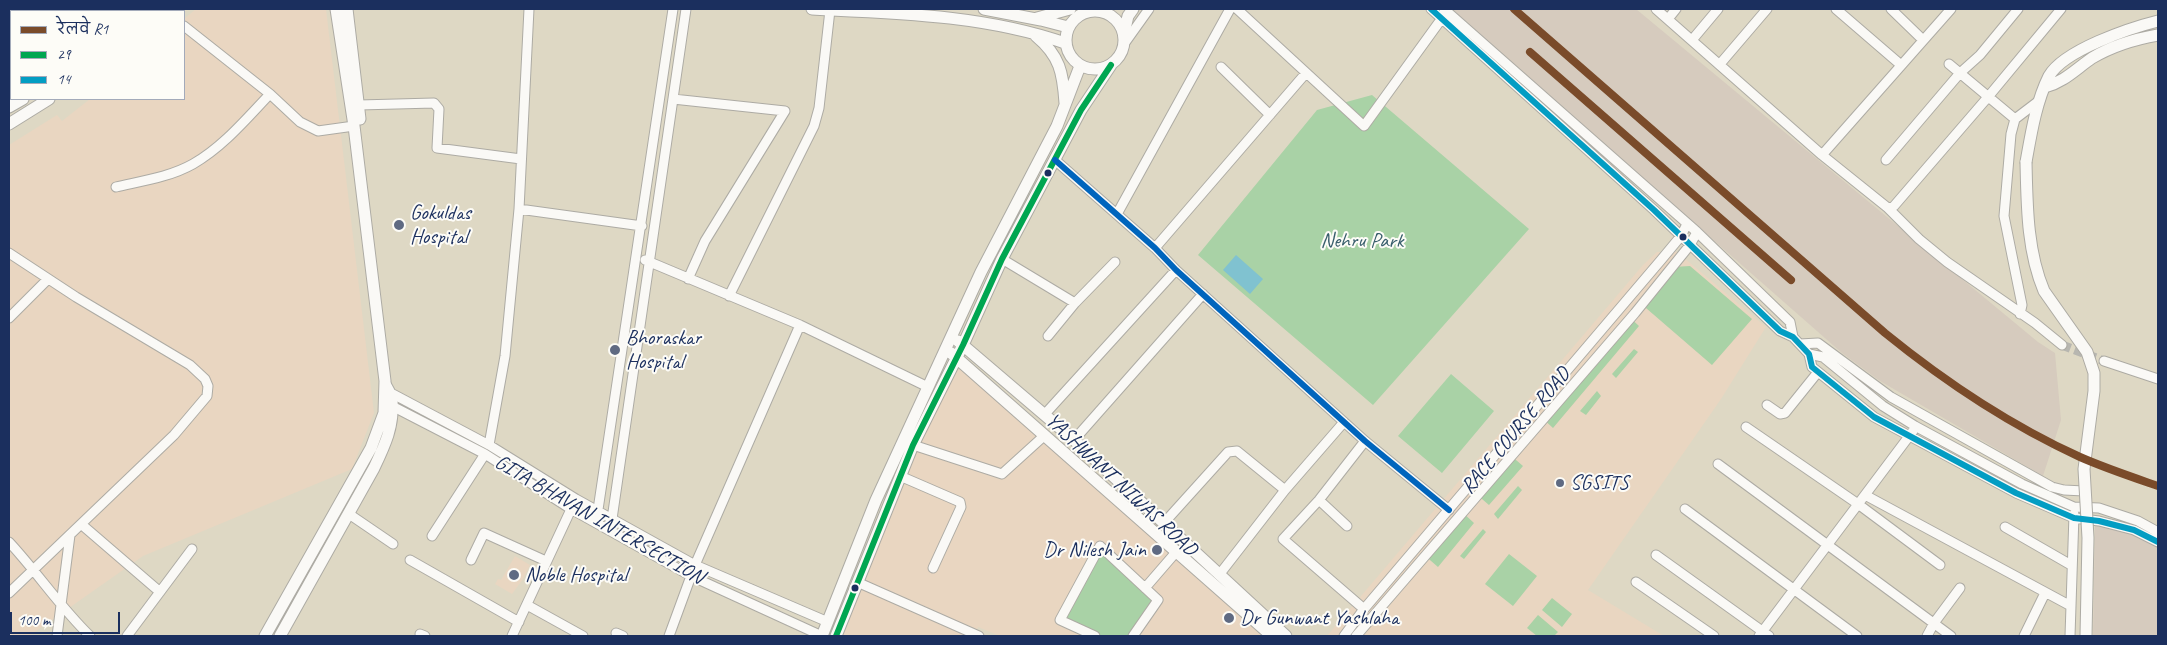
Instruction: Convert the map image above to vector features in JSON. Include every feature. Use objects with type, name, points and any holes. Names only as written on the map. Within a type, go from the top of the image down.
[{"type":"main road","points":[[280,636],[349,514],[387,440],[392,426],[392,406],[385,381],[354,126],[336,9]]},
{"type":"main road","points":[[265,636],[371,448],[384,413],[388,393],[362,156],[359,104],[347,9]]},
{"type":"main road","points":[[812,9],[974,20],[1032,33],[1065,43]]},
{"type":"main road","points":[[984,9],[1035,18],[1068,27]]},
{"type":"main road","points":[[1035,18],[1070,9]]},
{"type":"main road","points":[[836,636],[913,445],[963,345],[1002,260],[1055,160],[1082,110],[1111,65],[1120,55],[1128,16],[1133,9]]},
{"type":"main road","points":[[1111,65],[1099,70],[1086,69],[1080,66],[1068,54],[1065,43],[1068,27],[1080,14],[1097,10],[1112,16],[1119,23],[1124,39]]},
{"type":"main road","points":[[2086,636],[2088,538],[2084,469],[2094,391],[2094,373],[2087,352],[2044,291],[2040,280],[2032,248],[2027,201],[2026,162],[2040,100],[2050,75],[2080,50],[2114,34],[2158,21]]},
{"type":"main road","points":[[1032,33],[1049,48],[1059,63],[1064,84],[1065,107]]},
{"type":"main road","points":[[2045,87],[2059,84],[2092,58],[2120,44],[2158,35]]},
{"type":"main road","points":[[819,634],[823,620],[876,500],[952,337],[980,272],[1046,150],[1080,66]]},
{"type":"main road","points":[[9,107],[22,100]]},
{"type":"main road","points":[[9,124],[47,100]]},
{"type":"main road","name":"YASHWANT NIWAS ROAD","points":[[952,337],[1045,414],[1287,636]]},
{"type":"main road","name":"YASHWANT NIWAS ROAD","points":[[945,349],[1272,636]]},
{"type":"main road","points":[[1287,636],[1296,636]]},
{"type":"street","points":[[489,445],[505,356],[519,209],[529,9]]},
{"type":"street","points":[[596,523],[673,9]]},
{"type":"street","points":[[608,530],[612,519],[686,9]]},
{"type":"street","points":[[1124,39],[1149,9]]},
{"type":"street","points":[[1117,214],[1230,9]]},
{"type":"street","points":[[1237,9],[1364,126],[1444,13]]},
{"type":"street","points":[[1431,9],[1444,13],[1696,232],[1790,322],[1793,337]]},
{"type":"street","points":[[1656,9],[1822,154],[1888,208],[1919,239],[1947,262],[2034,322],[2062,345]]},
{"type":"street","points":[[1668,19],[1676,9]]},
{"type":"street","points":[[1692,40],[1718,9]]},
{"type":"street","points":[[1720,64],[1767,9]]},
{"type":"street","points":[[1836,9],[1901,65]]},
{"type":"street","points":[[1891,9],[1923,40]]},
{"type":"street","points":[[1822,154],[1950,9]]},
{"type":"street","points":[[1886,160],[1960,73],[1980,55],[2018,9]]},
{"type":"street","points":[[1888,208],[1894,206],[2061,9]]},
{"type":"street","points":[[729,296],[814,126],[819,108],[830,10]]},
{"type":"street","points":[[1444,13],[1780,332],[1793,337],[1809,354],[1812,368],[1874,417],[2016,493],[2074,518],[2099,521],[2134,530],[2158,542]]},
{"type":"street","points":[[185,27],[270,94],[300,122],[318,131],[354,126]]},
{"type":"street","points":[[1949,64],[2015,119]]},
{"type":"street","points":[[1221,67],[1270,115]]},
{"type":"street","points":[[1155,248],[1306,73]]},
{"type":"street","points":[[116,188],[168,174],[194,164],[226,139],[270,94]]},
{"type":"street","points":[[673,99],[785,111],[705,242],[688,279]]},
{"type":"street","points":[[2020,314],[2022,305],[2004,216],[2011,134],[2015,119],[2040,100]]},
{"type":"street","points":[[359,104],[434,103],[439,109],[437,148],[521,159]]},
{"type":"street","points":[[1055,160],[1155,248],[1176,270],[1365,441],[1449,510]]},
{"type":"street","points":[[519,209],[642,226]]},
{"type":"street","name":"RACE COURSE ROAD","points":[[1344,636],[1364,609],[1681,236],[1687,224]]},
{"type":"street","name":"RACE COURSE ROAD","points":[[1356,636],[1628,320],[1690,245],[1696,232]]},
{"type":"street","points":[[9,253],[190,366],[201,375],[208,386],[207,396],[174,435],[9,593]]},
{"type":"street","points":[[637,258],[650,261],[688,279],[800,325],[928,387]]},
{"type":"street","points":[[1002,260],[1075,303]]},
{"type":"street","points":[[1048,336],[1075,303],[1115,262]]},
{"type":"street","points":[[1045,414],[1176,270]]},
{"type":"street","points":[[9,318],[48,279]]},
{"type":"street","points":[[1074,440],[1204,294]]},
{"type":"street","points":[[695,565],[800,325]]},
{"type":"street","points":[[1800,344],[1818,343],[1891,397],[2052,487],[2084,491]]},
{"type":"street","points":[[1809,354],[1823,357],[1883,406],[2022,484],[2074,507],[2099,508],[2138,521],[2158,532]]},
{"type":"street","points":[[2104,361],[2158,379]]},
{"type":"street","points":[[1767,405],[1780,414],[1785,413],[1818,372]]},
{"type":"street","points":[[388,393],[489,445],[576,499],[695,565],[823,620]]},
{"type":"street","name":"GITA BHAVAN INTERSECTION","points":[[392,406],[484,454],[572,509],[691,576],[819,634]]},
{"type":"street","points":[[1219,575],[1285,490],[1344,422]]},
{"type":"street","points":[[1656,554],[1764,635],[1795,589],[1916,426]]},
{"type":"street","points":[[1746,427],[1858,504],[1940,565]]},
{"type":"street","points":[[913,445],[1002,474],[1045,435]]},
{"type":"street","points":[[1364,609],[1283,539],[1318,500],[1365,441]]},
{"type":"street","points":[[1163,524],[1228,452],[1233,450],[1237,451],[1285,490]]},
{"type":"street","points":[[432,536],[484,454]]},
{"type":"street","points":[[1718,464],[1951,636]]},
{"type":"street","points":[[900,476],[960,502],[961,507],[933,568]]},
{"type":"street","points":[[1864,495],[2070,605]]},
{"type":"street","points":[[512,636],[576,499]]},
{"type":"street","points":[[1318,500],[1347,526]]},
{"type":"street","points":[[2070,636],[2074,507]]},
{"type":"street","points":[[1685,509],[1857,636]]},
{"type":"street","points":[[349,514],[393,544]]},
{"type":"street","points":[[81,524],[160,592]]},
{"type":"street","points":[[2005,527],[2071,565]]},
{"type":"street","points":[[471,560],[484,533],[546,561]]},
{"type":"street","points":[[57,636],[70,535]]},
{"type":"street","points":[[9,542],[90,636]]},
{"type":"street","points":[[1095,636],[1060,620],[1100,546],[1158,600],[1133,636]]},
{"type":"street","points":[[127,636],[192,549]]},
{"type":"street","points":[[1145,588],[1177,551]]},
{"type":"street","points":[[410,560],[519,622]]},
{"type":"street","points":[[669,636],[691,576]]},
{"type":"street","points":[[857,582],[979,636]]},
{"type":"street","points":[[1636,582],[1714,636]]},
{"type":"street","points":[[1927,636],[1934,623],[1960,588]]},
{"type":"street","points":[[2024,636],[2045,593]]},
{"type":"street","points":[[526,605],[583,636]]},
{"type":"shaded area","points":[[196,9],[326,9],[374,413],[352,469],[143,556],[29,636],[9,636],[9,145],[57,115],[62,121],[89,100],[185,100],[185,18]]},
{"type":"shaded area","points":[[1450,9],[1636,9],[2038,342],[2055,353],[2061,420],[2043,476],[1880,381],[1842,353]]},
{"type":"shaded area","name":"SGSITS","points":[[1657,252],[1677,252],[1766,327],[1721,399],[1588,590],[1664,636],[1327,636],[1643,265]]},
{"type":"shaded area","points":[[958,361],[1262,636],[1000,636],[978,627],[974,636],[833,636],[875,530]]},
{"type":"shaded area","points":[[2095,520],[2158,543],[2158,636],[2093,636]]},
{"type":"shaded area","name":"Noble Hospital","points":[[515,556],[530,565],[512,594],[495,584],[498,579],[501,580]]},
{"type":"green space","name":"Nehru Park","points":[[1372,95],[1529,229],[1373,405],[1198,255],[1317,110]]},
{"type":"green space","points":[[1690,266],[1752,319],[1712,365],[1639,302],[1673,267]]},
{"type":"green space","points":[[1627,315],[1639,326],[1553,428],[1541,417]]},
{"type":"green space","points":[[1634,349],[1638,352],[1616,378],[1612,374]]},
{"type":"green space","points":[[1451,374],[1494,411],[1442,473],[1398,436]]},
{"type":"green space","points":[[1597,391],[1601,396],[1586,415],[1580,411]]},
{"type":"green space","points":[[1509,454],[1523,466],[1489,505],[1475,493]]},
{"type":"green space","points":[[1518,486],[1522,490],[1498,519],[1494,514]]},
{"type":"green space","points":[[1461,511],[1474,523],[1438,567],[1423,554]]},
{"type":"green space","points":[[1483,529],[1486,532],[1464,559],[1460,556]]},
{"type":"green space","points":[[1100,546],[1158,600],[1133,636],[1096,636],[1060,620]]},
{"type":"green space","points":[[1509,554],[1537,576],[1513,606],[1485,584]]},
{"type":"green space","points":[[1552,598],[1572,614],[1562,627],[1542,610]]},
{"type":"green space","points":[[1538,615],[1558,632],[1554,636],[1537,636],[1527,628]]},
{"type":"water","points":[[1236,255],[1263,279],[1250,294],[1223,270]]},
{"type":"tunnel","points":[[2062,345],[2104,361]]},
{"type":"rail line","name":"R1","points":[[1514,9],[1907,351],[1978,401],[2028,431],[2080,457],[2158,486]]},
{"type":"rail line","name":"R1","points":[[1530,52],[1791,280]]},
{"type":"transit line","name":"14","points":[[1431,9],[1654,210],[1780,331],[1793,337],[1809,354],[1812,367],[1874,417],[2016,493],[2074,518],[2099,521],[2134,530],[2158,542]]},
{"type":"transit line","name":"29","points":[[836,636],[913,445],[963,345],[1002,259],[1081,110],[1111,65]]},
{"type":"transit line","points":[[1055,160],[1155,248],[1176,270],[1365,441],[1449,510]]},
{"type":"place","name":"Gokuldas Hospital","points":[[399,225]]},
{"type":"place","name":"Bhoraskar Hospital","points":[[615,350]]},
{"type":"place","name":"SGSITS","points":[[1560,483]]},
{"type":"place","name":"Dr Nilesh Jain","points":[[1157,550]]},
{"type":"place","name":"Noble Hospital","points":[[514,575]]},
{"type":"place","name":"Dr Gunwant Yashlaha","points":[[1229,618]]}]
